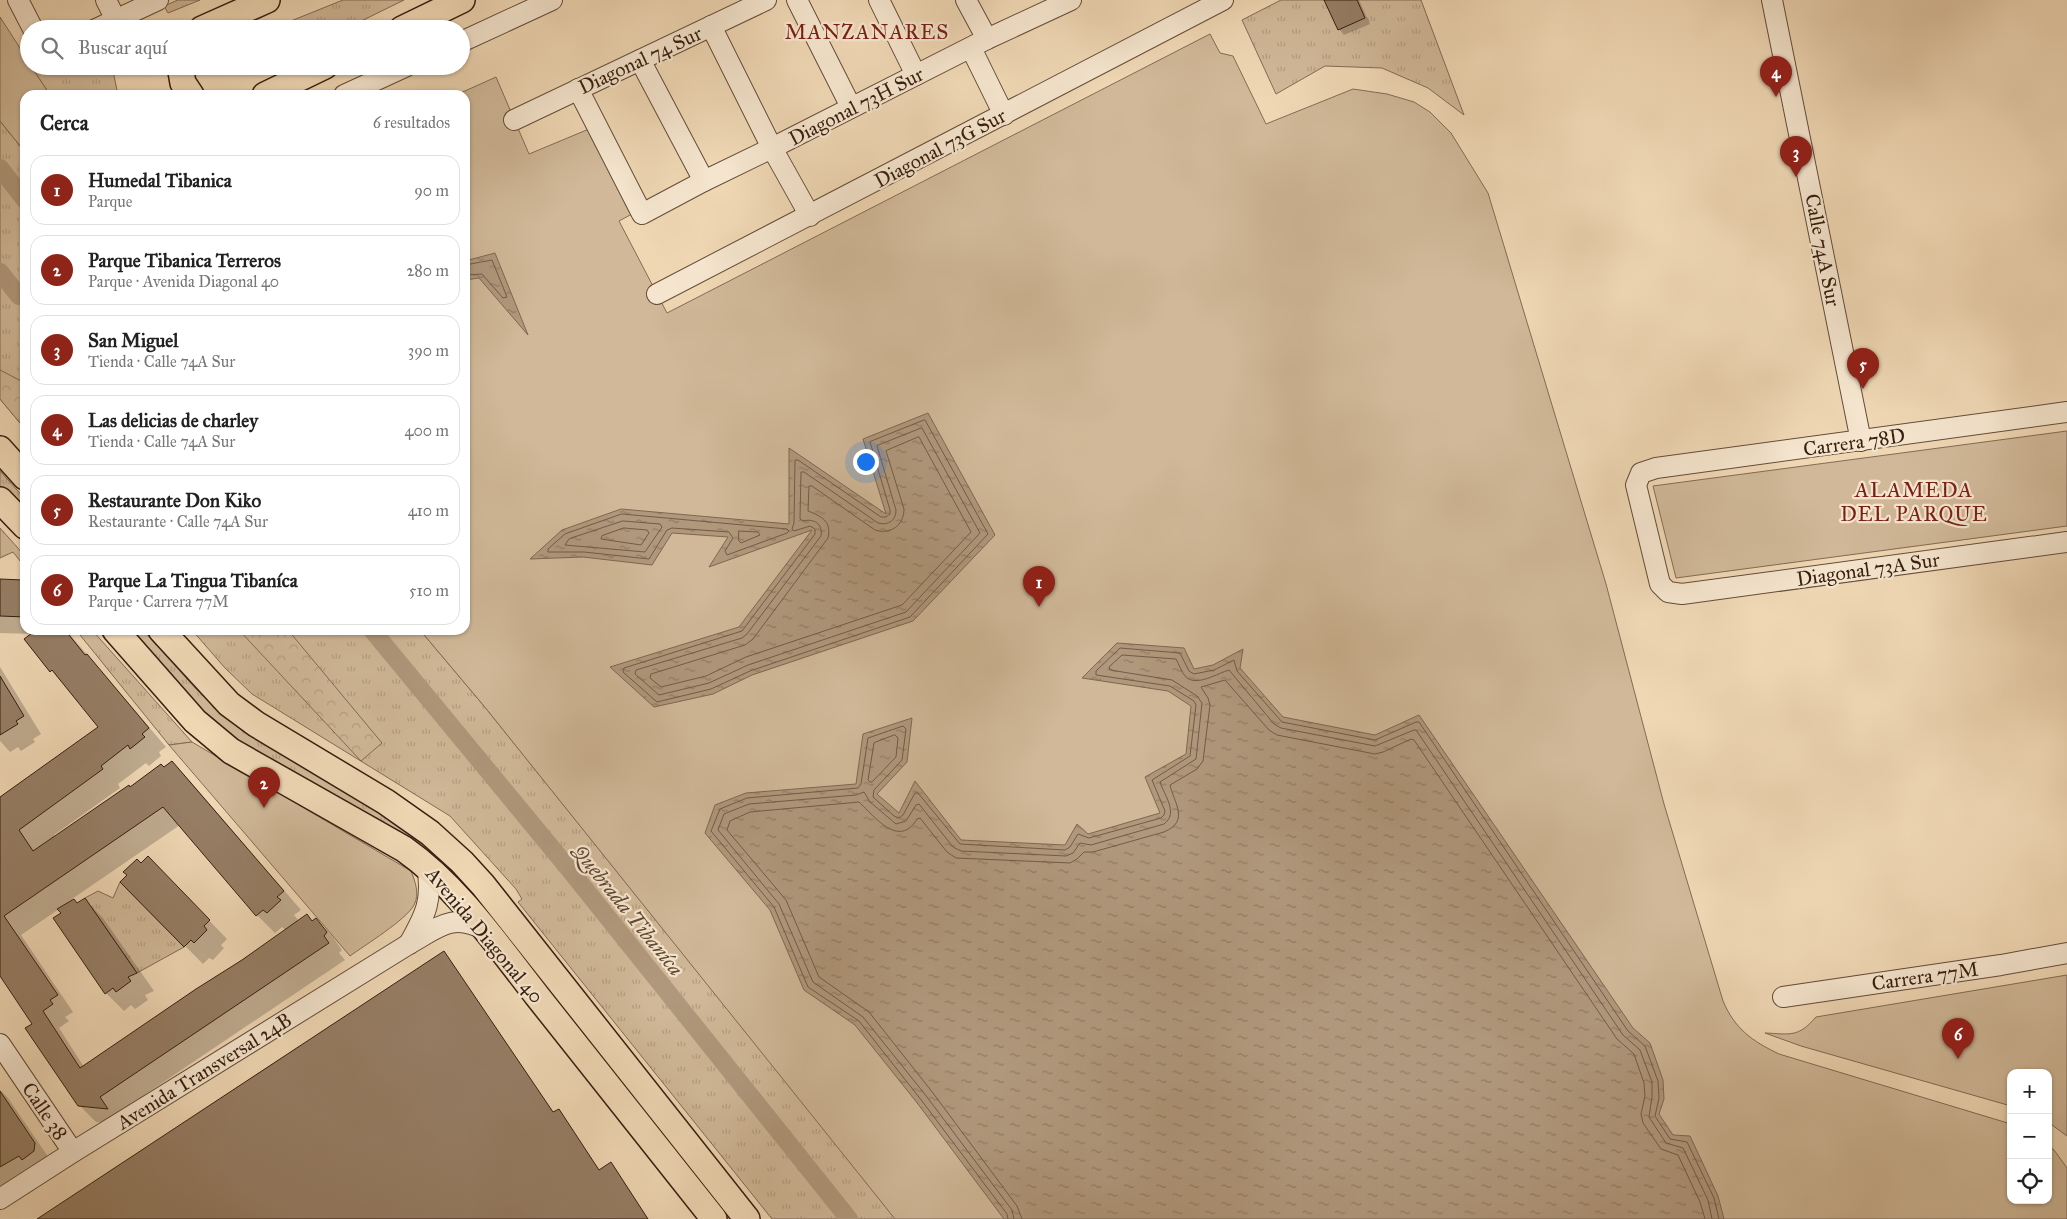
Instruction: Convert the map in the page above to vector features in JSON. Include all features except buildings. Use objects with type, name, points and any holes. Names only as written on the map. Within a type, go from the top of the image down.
[{"type":"main road","points":[[222,20],[267,0]]},
{"type":"main road","points":[[421,20],[462,0]]},
{"type":"main road","points":[[182,75],[183,83],[188,90]]},
{"type":"main road","points":[[275,90],[306,75]]},
{"type":"main road","points":[[0,449],[20,472]]},
{"type":"main road","points":[[0,500],[20,521]]},
{"type":"main road","name":"Avenida Diagonal 40","points":[[119,635],[195,721],[231,751],[404,849],[427,865],[485,930],[714,1219]]},
{"type":"main road","name":"Avenida Diagonal 40","points":[[165,635],[229,704],[256,724],[386,802],[430,833],[462,862],[483,885],[747,1219]]},
{"type":"street","points":[[18,0],[28,20]]},
{"type":"street","points":[[106,0],[116,20],[158,0]]},
{"type":"street","points":[[470,38],[552,0]]},
{"type":"street","name":"Diagonal 74 Sur","points":[[514,120],[766,0]]},
{"type":"street","points":[[797,0],[851,107]]},
{"type":"street","points":[[879,0],[916,75]]},
{"type":"street","points":[[966,0],[1004,115]]},
{"type":"street","name":"Diagonal 73H Sur","points":[[578,89],[642,214],[851,107],[1071,0]]},
{"type":"street","name":"Diagonal 73G Sur","points":[[656,294],[810,216],[1223,0]]},
{"type":"street","name":"Calle 74A Sur","points":[[1772,0],[1861,441]]},
{"type":"street","points":[[711,26],[772,148],[810,216]]},
{"type":"street","points":[[640,60],[704,181]]},
{"type":"street","points":[[355,90],[387,75]]},
{"type":"street","name":"Carrera 78D","points":[[1668,592],[1660,584],[1636,485],[1641,473],[1656,468],[2067,412]]},
{"type":"street","name":"Diagonal 73A Sur","points":[[1668,592],[1682,594],[2067,542]]},
{"type":"street","name":"Avenida Transversal 24B","points":[[409,944],[422,921],[428,903],[430,884],[427,865]]},
{"type":"street","name":"Avenida Transversal 24B","points":[[0,1199],[409,944],[446,924],[458,921],[472,923],[485,930]]},
{"type":"street","name":"Carrera 77M","points":[[1783,997],[2067,953]]},
{"type":"street","name":"Calle 38","points":[[0,1044],[73,1152]]},
{"type":"green space","points":[[178,0],[200,0],[168,13],[164,6]]},
{"type":"green space","points":[[343,0],[404,0],[363,20],[293,20]]},
{"type":"green space","points":[[1281,0],[1421,0],[1464,115],[1428,88],[1382,68],[1325,66],[1276,94],[1242,20]]},
{"type":"green space","points":[[0,17],[20,48],[20,75],[37,75],[47,90],[20,90],[20,146],[0,121]]},
{"type":"green space","points":[[1210,34],[1220,53],[1233,56],[1266,124],[1353,89],[1387,94],[1414,102],[1430,112],[1451,133],[1488,193],[1606,584],[1664,804],[1723,1001],[1728,1011],[1745,1033],[1779,1054],[2007,1123],[2007,1204],[2052,1204],[2052,1149],[2067,1168],[2067,1219],[895,1219],[484,706],[424,635],[470,635],[470,90],[467,90],[496,77],[529,154],[589,129],[632,214],[619,221],[667,313]]},
{"type":"green space","points":[[37,75],[114,75],[117,90],[47,90]]},
{"type":"green space","points":[[0,121],[20,146],[20,423],[0,399]]},
{"type":"green space","points":[[0,370],[20,380],[20,423],[0,399]]},
{"type":"green space","points":[[2067,431],[2067,526],[1676,578],[1653,486]]},
{"type":"green space","points":[[0,471],[20,493],[20,508],[0,490]]},
{"type":"green space","points":[[0,528],[20,550],[20,561],[13,552],[0,558]]},
{"type":"green space","points":[[80,635],[96,635],[192,742],[169,745]]},
{"type":"green space","points":[[133,635],[148,635],[197,690],[238,725],[389,815],[475,886],[464,892],[221,729],[191,701]]},
{"type":"green space","points":[[196,635],[424,635],[484,706],[896,1219],[772,1219],[518,902],[522,899],[516,889],[450,816],[252,694],[225,668]]},
{"type":"green space","points":[[244,635],[292,635],[382,743],[361,761]]},
{"type":"green space","points":[[192,742],[411,871],[417,896],[410,911],[394,925],[350,956],[169,745]]},
{"type":"green space","points":[[120,882],[184,947],[137,973],[85,898],[98,891],[113,898]]},
{"type":"green space","points":[[2067,975],[2067,1136],[2052,1125],[2052,1069],[2007,1069],[2007,1105],[1801,1046],[1765,1033],[1787,1034],[1799,1032],[1816,1017]]},
{"type":"water","points":[[495,253],[528,335],[479,278],[470,279],[470,260]]},
{"type":"water","points":[[928,413],[995,535],[913,621],[752,675],[713,694],[654,707],[610,667],[739,627],[812,530],[709,567],[728,537],[672,533],[652,565],[583,557],[530,559],[562,530],[621,509],[789,524],[789,448],[886,514],[863,439]]},
{"type":"water","points":[[1117,643],[1184,648],[1194,669],[1213,665],[1243,649],[1240,668],[1283,717],[1375,735],[1419,715],[1633,1028],[1650,1043],[1663,1080],[1664,1099],[1659,1114],[1673,1135],[1690,1136],[1718,1196],[1724,1219],[1004,1219],[918,1104],[855,1025],[804,990],[770,910],[705,833],[715,805],[746,793],[856,784],[863,734],[912,718],[907,762],[877,794],[899,813],[915,781],[961,840],[1065,845],[1077,824],[1088,834],[1160,813],[1145,777],[1186,754],[1191,706],[1168,691],[1082,678]]},
{"type":"waterway","name":"Quebrada Tibaníca","points":[[0,168],[20,194]]},
{"type":"waterway","points":[[0,272],[19,296]]},
{"type":"waterway","name":"Quebrada Tibaníca","points":[[376,635],[569,869],[849,1219]]},
{"type":"place","name":"Las delicias de charley","points":[[1776,97]]},
{"type":"place","name":"San Miguel","points":[[1796,177]]},
{"type":"place","name":"Restaurante Don Kiko","points":[[1863,389]]},
{"type":"place","name":"Humedal Tibanica","points":[[1039,607]]},
{"type":"place","name":"Parque Tibanica Terreros","points":[[264,808]]},
{"type":"place","name":"Parque La Tingua Tibaníca","points":[[1958,1059]]},
{"type":"district","name":"MANZANARES","points":[[867,32]]},
{"type":"district","name":"ALAMEDA DEL PARQUE","points":[[1914,502]]}]
